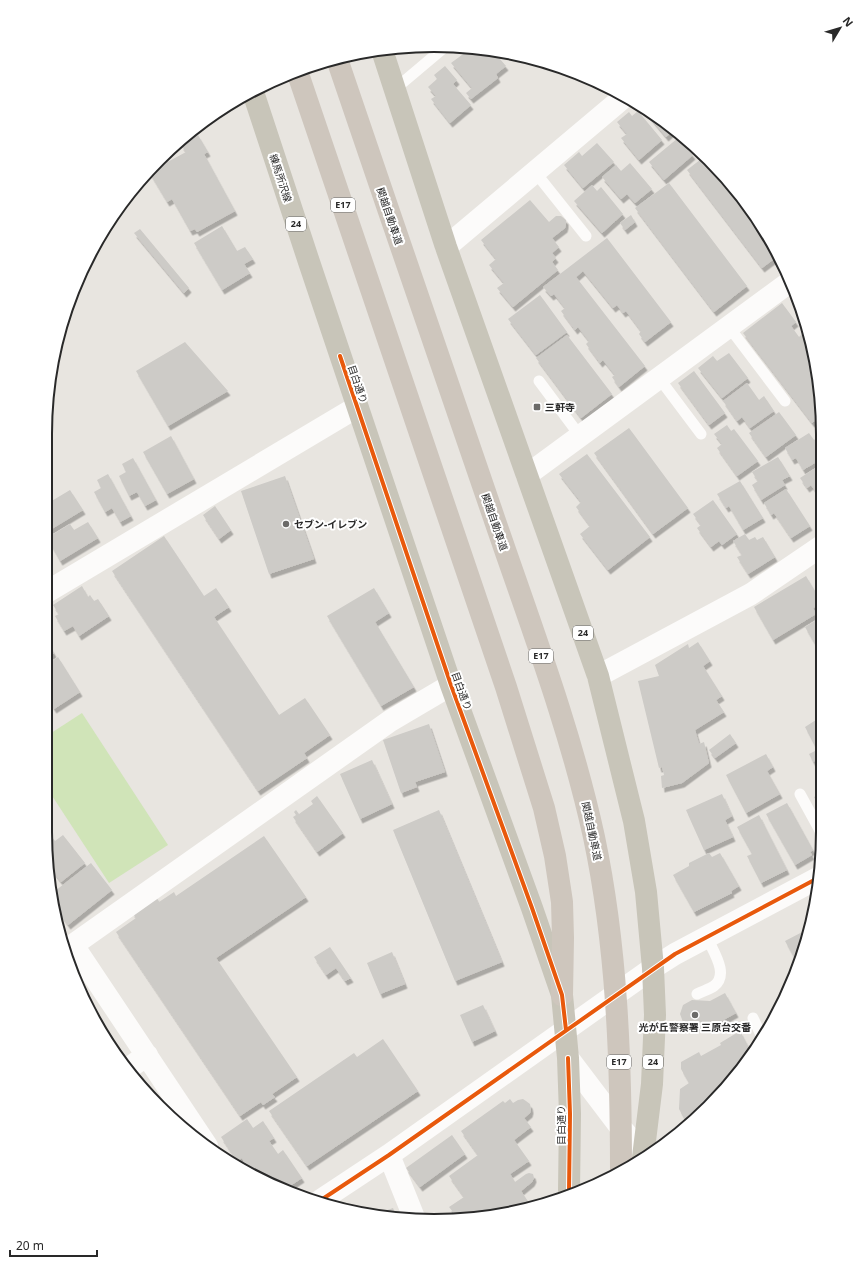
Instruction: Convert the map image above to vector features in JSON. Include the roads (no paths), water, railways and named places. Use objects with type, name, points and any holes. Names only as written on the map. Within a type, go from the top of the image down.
[{"type":"highway","name":"関越自動車道","points":[[339,64],[545,666],[582,785],[594,836],[603,885],[610,936],[615,995]]},
{"type":"highway","name":"E17","points":[[299,77],[506,687],[544,808],[555,856],[562,902],[562,996]]},
{"type":"highway","name":"E17","points":[[615,995],[620,1072],[621,1165]]},
{"type":"main road","name":"24","points":[[384,55],[446,247],[598,676],[634,821],[646,892],[653,968],[655,1014],[652,1084],[645,1151]]},
{"type":"main road","name":"練馬所沢線","points":[[255,97],[340,356]]},
{"type":"main road","name":"目白通り","points":[[340,356],[451,685],[520,873],[562,996],[568,1058],[570,1114],[569,1189]]},
{"type":"street","points":[[446,247],[620,100]]},
{"type":"street","points":[[527,475],[786,285]]},
{"type":"street","points":[[52,585],[357,406]]},
{"type":"street","points":[[598,676],[751,594],[816,550]]},
{"type":"street","points":[[69,945],[390,721],[451,685]]},
{"type":"street","points":[[324,1198],[389,1155],[653,968],[706,937],[813,881]]},
{"type":"street","points":[[71,951],[147,1055],[198,1133]]},
{"type":"street","points":[[132,1066],[147,1055]]},
{"type":"street","points":[[568,1058],[641,1153]]},
{"type":"street","points":[[389,1155],[412,1213]]},
{"type":"lane","points":[[394,89],[439,52]]},
{"type":"lane","points":[[535,172],[586,236]]},
{"type":"lane","points":[[729,327],[785,401]]},
{"type":"lane","points":[[659,378],[701,434]]},
{"type":"lane","points":[[539,381],[580,436]]},
{"type":"lane","points":[[800,794],[816,823]]},
{"type":"lane","points":[[697,994],[715,985],[719,980],[721,973],[719,964],[706,937]]},
{"type":"lane","points":[[752,1018],[759,1032]]},
{"type":"place","name":"三軒寺","points":[[537,407]]},
{"type":"place","name":"セブン-イレブン","points":[[286,524]]},
{"type":"place","name":"光が丘警察署 三原台交番","points":[[695,1015]]}]
